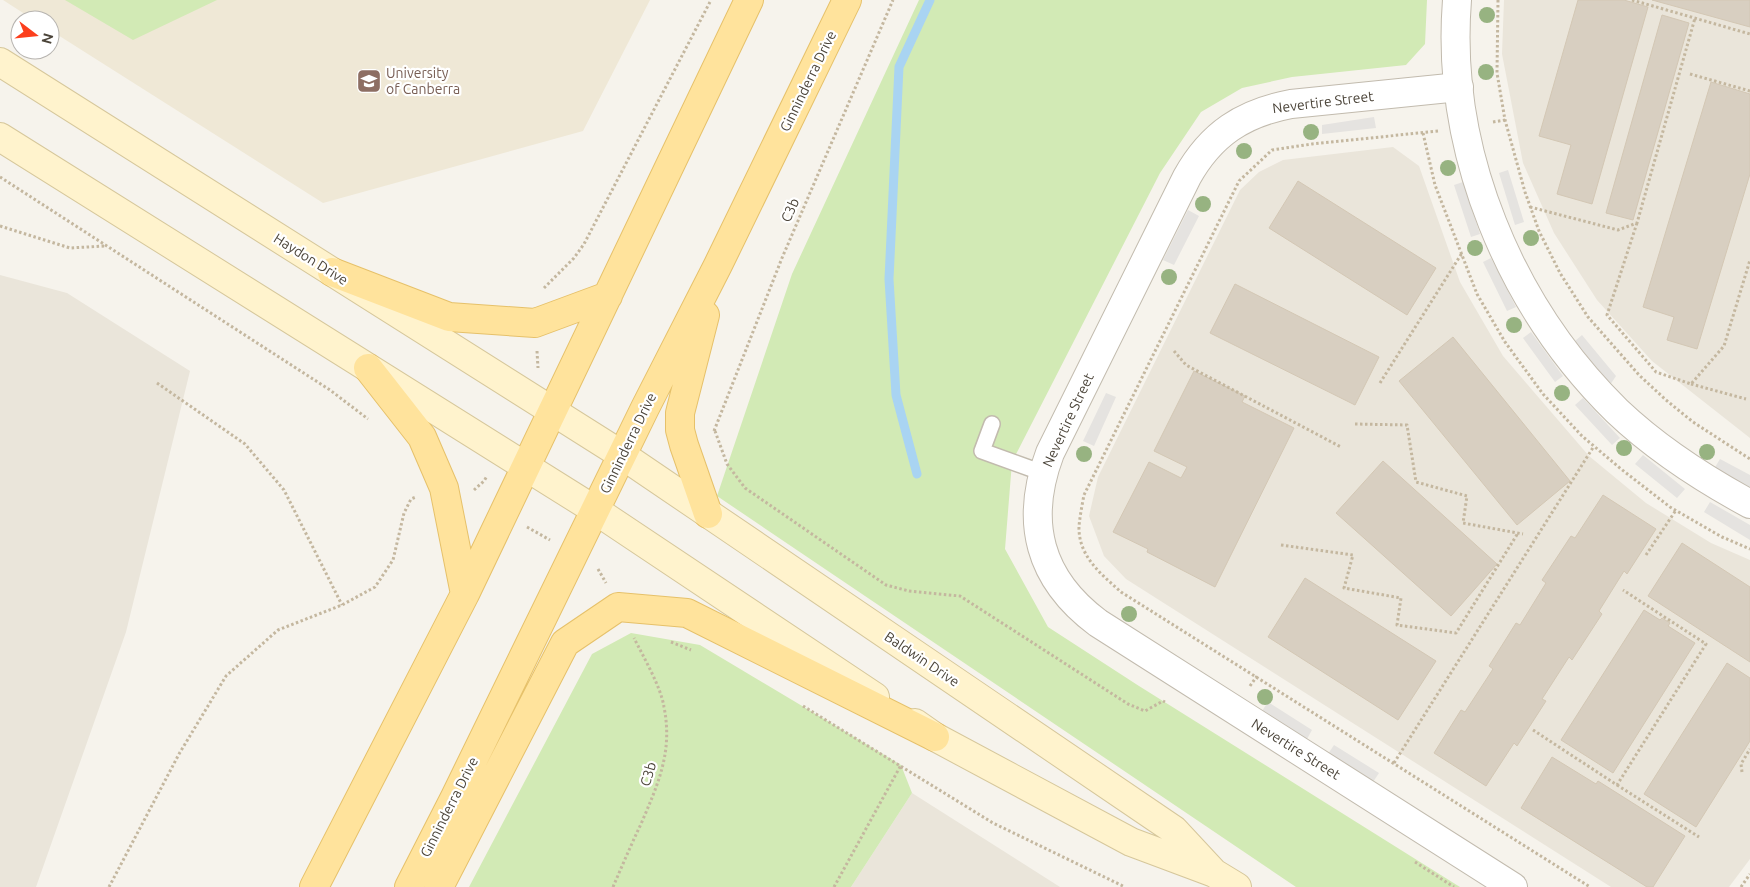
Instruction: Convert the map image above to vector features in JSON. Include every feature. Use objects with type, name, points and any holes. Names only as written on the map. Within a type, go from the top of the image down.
[{"type":"main road","points":[[314,887],[465,594],[749,0]]},
{"type":"main road","name":"Ginninderra Drive","points":[[409,887],[455,797],[594,510],[718,265],[847,0]]},
{"type":"main road","name":"Haydon Drive","points":[[0,62],[622,455]]},
{"type":"main road","points":[[0,137],[594,510]]},
{"type":"main road","points":[[708,514],[684,445],[680,430],[680,413],[718,265]]},
{"type":"main road","points":[[332,272],[449,317],[535,323],[608,296]]},
{"type":"main road","points":[[368,368],[422,437],[444,488],[465,594]]},
{"type":"main road","name":"Baldwin Drive","points":[[622,455],[1174,830],[1214,873]]},
{"type":"main road","name":"Baldwin Drive","points":[[594,510],[935,737],[1131,842],[1214,873],[1237,887]]},
{"type":"main road","points":[[439,887],[565,643],[618,607],[687,613],[935,737]]},
{"type":"street","points":[[1457,0],[1457,47],[1465,127],[1476,175],[1501,244],[1519,281],[1540,316],[1564,350],[1618,411],[1680,463],[1750,504]]},
{"type":"street","name":"Nevertire Street","points":[[1460,87],[1291,104],[1272,108],[1238,122],[1208,146],[1196,161],[1187,177],[1050,453],[1038,494],[1037,516],[1039,537],[1045,558],[1058,583],[1081,611],[1106,629],[1513,887]]},
{"type":"lane","points":[[992,424],[982,451],[1043,473]]},
{"type":"path","points":[[541,293],[574,258],[584,244],[711,0]]},
{"type":"path","name":"C3b","points":[[893,0],[782,258],[715,431],[727,464],[745,488],[886,585],[909,591],[960,596],[1128,704],[1145,711],[1163,701],[1171,706]]},
{"type":"path","points":[[1498,0],[1497,73],[1505,120],[1530,208],[1539,231],[1560,272],[1588,317],[1640,375],[1693,422],[1750,459]]},
{"type":"path","points":[[1632,0],[1750,34]]},
{"type":"path","points":[[1695,18],[1637,223],[1607,315],[1656,372],[1746,399]]},
{"type":"path","points":[[1690,74],[1750,91]]},
{"type":"path","points":[[1505,120],[1465,127],[1272,150],[1239,180],[1084,495],[1079,527],[1084,554],[1101,574],[1121,592],[1590,887]]},
{"type":"path","points":[[0,178],[330,390],[370,420]]},
{"type":"path","points":[[1530,208],[1618,230],[1637,223]]},
{"type":"path","points":[[0,226],[70,248],[106,246]]},
{"type":"path","points":[[1380,383],[1462,253]]},
{"type":"path","points":[[1691,384],[1724,346],[1750,260]]},
{"type":"path","points":[[1174,350],[1186,365],[1341,447]]},
{"type":"path","points":[[157,384],[246,444],[278,482],[284,490],[342,605]]},
{"type":"path","points":[[1355,424],[1406,425],[1416,482],[1467,496],[1463,523],[1523,534]]},
{"type":"path","points":[[1394,763],[1594,446]]},
{"type":"path","points":[[109,887],[178,754],[226,676],[278,630],[342,605],[375,587],[393,560],[404,513],[411,499],[421,496]]},
{"type":"path","points":[[1646,554],[1676,510]]},
{"type":"path","points":[[1281,545],[1353,555],[1344,588],[1401,598],[1397,625],[1456,633],[1518,533]]},
{"type":"path","points":[[1617,785],[1706,644],[1623,590]]},
{"type":"path","points":[[666,640],[694,650]]},
{"type":"path","name":"C3b","points":[[613,887],[660,781],[665,756],[667,731],[664,705],[647,663]]},
{"type":"path","points":[[801,705],[993,823],[1125,887]]},
{"type":"path","points":[[1533,730],[1699,837]]},
{"type":"path","points":[[1742,772],[1741,764],[1750,748]]},
{"type":"path","points":[[834,887],[900,765]]},
{"type":"path","points":[[1409,858],[1454,887]]},
{"type":"path","points":[[1741,887],[1750,874]]},
{"type":"shaded area","name":"University of Canberra","points":[[3,0],[650,0],[583,131],[323,203],[60,36],[60,10],[18,10]]},
{"type":"shaded area","points":[[1504,0],[1750,0],[1750,438],[1652,361],[1597,300],[1554,233],[1523,163],[1502,54]]},
{"type":"shaded area","points":[[1374,117],[1376,128],[1322,134],[1322,125]]},
{"type":"shaded area","points":[[1393,147],[1419,166],[1460,282],[1503,356],[1589,456],[1646,503],[1711,543],[1750,560],[1750,859],[1729,887],[1611,887],[1126,579],[1104,556],[1089,516],[1098,477],[1240,190],[1259,172],[1283,160]]},
{"type":"shaded area","points":[[1508,170],[1524,222],[1515,225],[1499,173]]},
{"type":"shaded area","points":[[1463,182],[1480,234],[1471,237],[1454,185]]},
{"type":"shaded area","points":[[1188,210],[1199,216],[1174,265],[1163,260]]},
{"type":"shaded area","points":[[1491,258],[1516,307],[1507,311],[1483,262]]},
{"type":"shaded area","points":[[0,275],[67,293],[190,371],[126,632],[36,887],[0,887]]},
{"type":"shaded area","points":[[1531,332],[1563,376],[1555,382],[1523,338]]},
{"type":"shaded area","points":[[1582,335],[1616,376],[1610,385],[1575,341]]},
{"type":"shaded area","points":[[1106,393],[1116,397],[1094,446],[1083,441]]},
{"type":"shaded area","points":[[1583,398],[1620,438],[1612,445],[1575,405]]},
{"type":"shaded area","points":[[1643,455],[1685,489],[1677,498],[1635,464]]},
{"type":"shaded area","points":[[1720,459],[1750,475],[1750,488],[1714,469]]},
{"type":"shaded area","points":[[1710,502],[1750,525],[1750,540],[1704,512]]},
{"type":"shaded area","points":[[1268,702],[1312,730],[1307,739],[1262,711]]},
{"type":"shaded area","points":[[1334,745],[1379,773],[1373,782],[1328,754]]},
{"type":"shaded area","points":[[912,793],[1060,887],[851,887]]},
{"type":"green space","points":[[65,0],[217,0],[133,40]]},
{"type":"green space","points":[[919,0],[1427,0],[1425,44],[1406,65],[1292,77],[1242,88],[1201,112],[1160,173],[1012,462],[1005,549],[1048,627],[1460,887],[1296,887],[717,496],[792,274]]},
{"type":"green space","points":[[631,633],[700,645],[901,765],[912,793],[851,887],[469,887],[592,654]]},
{"type":"building","points":[[1578,0],[1624,0],[1648,7],[1592,204],[1557,194],[1571,145],[1539,136]]},
{"type":"building","points":[[1652,0],[1750,0],[1750,27]]},
{"type":"building","points":[[1662,15],[1689,23],[1633,220],[1606,213]]},
{"type":"building","points":[[1711,82],[1750,94],[1750,174],[1697,349],[1667,340],[1674,317],[1643,307]]},
{"type":"building","points":[[1298,181],[1436,268],[1407,315],[1269,228]]},
{"type":"building","points":[[1235,284],[1379,357],[1355,405],[1210,333]]},
{"type":"building","points":[[1453,337],[1570,481],[1517,525],[1399,381]]},
{"type":"building","points":[[1194,371],[1245,396],[1242,402],[1294,428],[1215,587],[1147,552],[1148,549],[1113,532],[1149,462],[1181,478],[1187,467],[1154,451]]},
{"type":"building","points":[[1383,461],[1497,564],[1451,616],[1336,513]]},
{"type":"building","points":[[1603,495],[1656,529],[1627,574],[1624,571],[1599,611],[1602,614],[1572,660],[1569,657],[1542,699],[1546,701],[1517,746],[1514,743],[1486,786],[1434,753],[1461,710],[1465,712],[1493,669],[1489,666],[1516,623],[1520,625],[1546,583],[1542,580],[1571,536],[1575,538]]},
{"type":"building","points":[[1682,543],[1750,587],[1750,662],[1648,596]]},
{"type":"building","points":[[1305,578],[1436,661],[1398,720],[1268,637]]},
{"type":"building","points":[[1644,610],[1660,620],[1662,618],[1670,623],[1668,626],[1695,643],[1613,773],[1561,740]]},
{"type":"building","points":[[1727,663],[1750,678],[1750,741],[1696,827],[1644,794]]},
{"type":"building","points":[[1552,757],[1596,784],[1598,781],[1685,836],[1653,887],[1647,887],[1521,808]]},
{"type":"waterway","points":[[917,474],[896,395],[889,279],[899,67],[930,0]]},
{"type":"place","name":"University of Canberra","points":[[369,81]]}]
